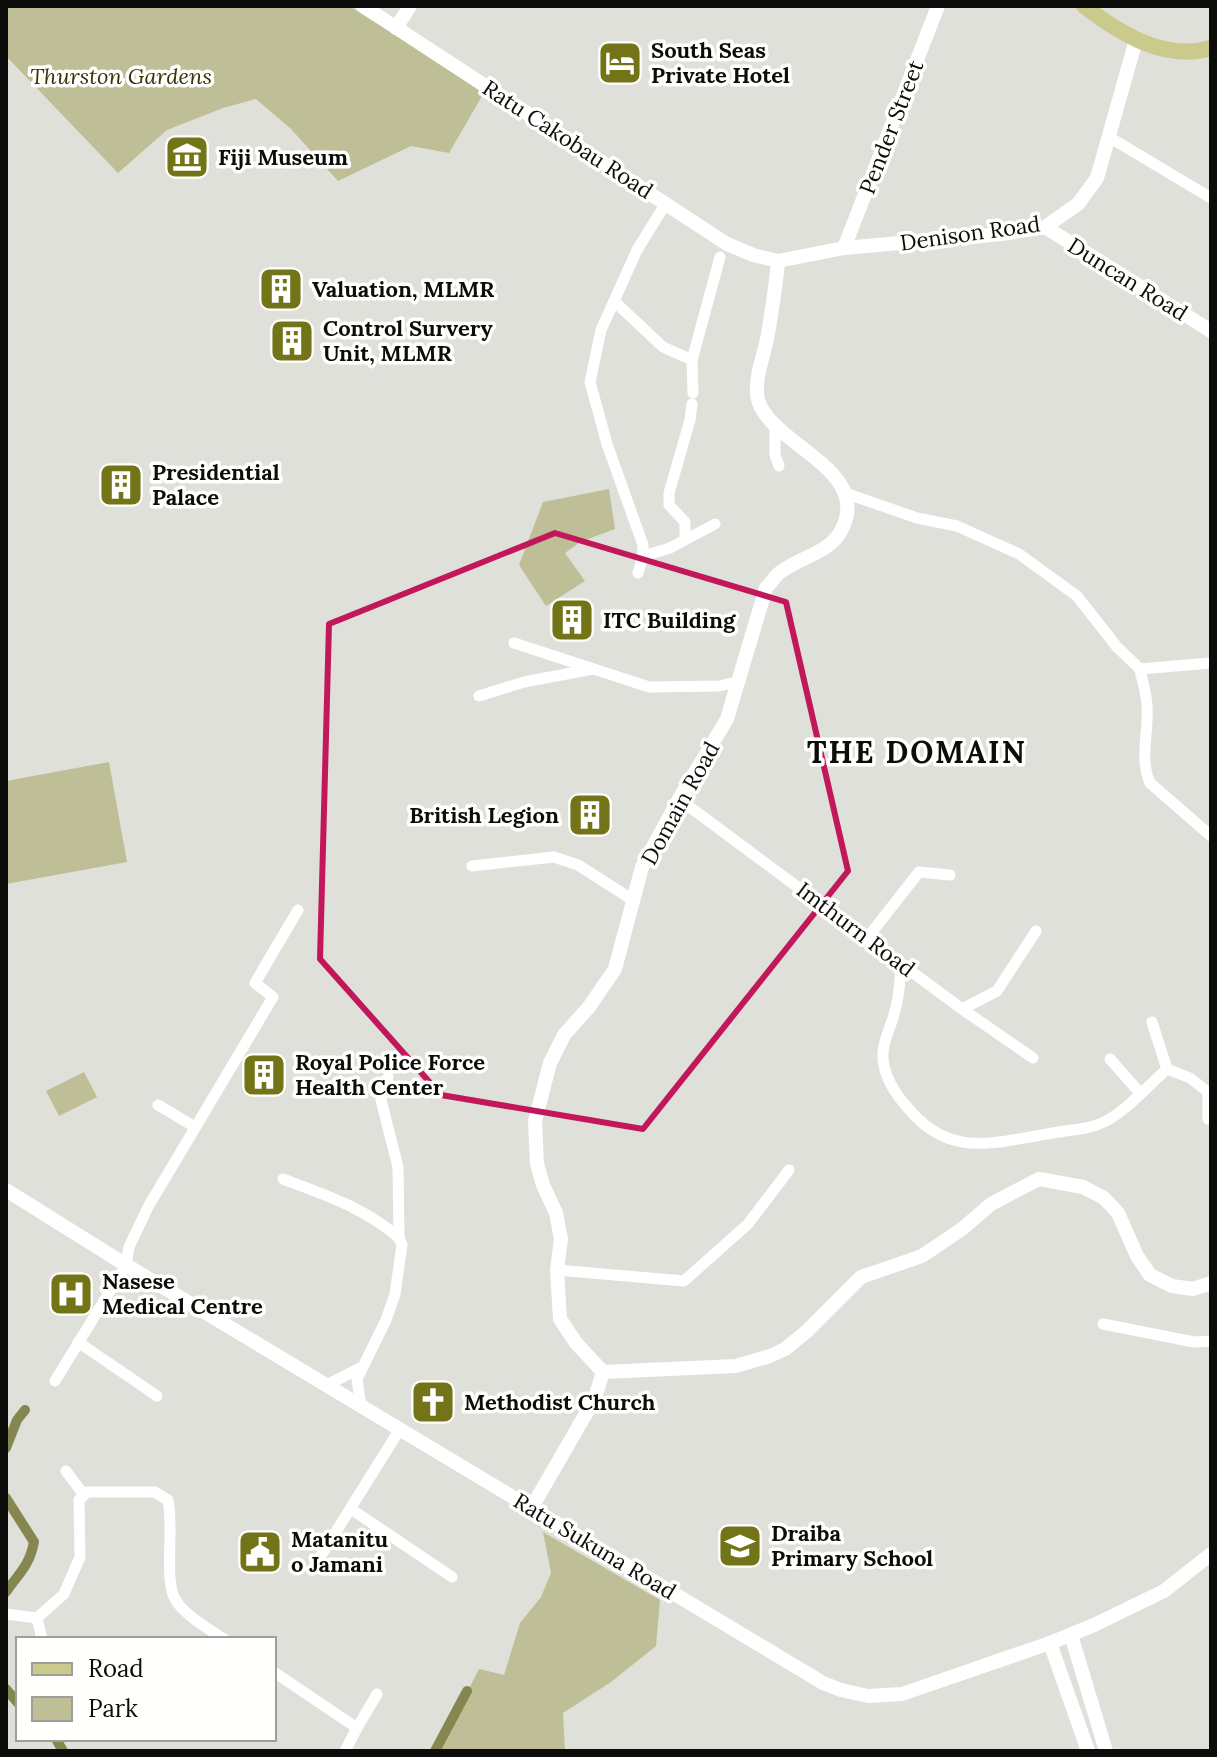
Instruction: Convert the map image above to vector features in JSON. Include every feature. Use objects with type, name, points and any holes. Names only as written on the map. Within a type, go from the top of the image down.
[{"type":"main road","name":"Ratu Cakobau Road","points":[[363,6],[727,244],[778,261]]},
{"type":"main road","points":[[396,28],[410,6]]},
{"type":"main road","name":"Pender Street","points":[[844,248],[938,6]]},
{"type":"main road","points":[[1084,6],[1136,40],[1180,51],[1211,48]]},
{"type":"main road","name":"Denison Road","points":[[778,261],[844,248],[1045,227],[1078,204],[1097,178],[1136,40]]},
{"type":"main road","name":"Duncan Road","points":[[1045,227],[1211,331]]},
{"type":"main road","points":[[778,261],[775,294],[758,382],[758,401],[775,425],[820,460],[845,493]]},
{"type":"main road","name":"Domain Road","points":[[603,1372],[576,1343],[560,1319],[557,1270],[561,1239],[556,1213],[537,1164],[537,1109],[550,1063],[564,1035],[589,1007],[615,969],[642,867],[727,719],[766,588],[779,574],[826,548],[842,529],[847,511],[845,493]]},
{"type":"main road","points":[[532,1507],[595,1398],[603,1372],[736,1366],[770,1356],[785,1349],[806,1332],[861,1277],[922,1256],[991,1204],[1039,1179],[1083,1187],[1104,1198],[1118,1213],[1137,1256],[1150,1275],[1172,1286],[1193,1289],[1211,1283]]},
{"type":"main road","name":"Ratu Sukuna Road","points":[[6,1190],[729,1627],[823,1683],[841,1690],[868,1696],[902,1694],[1050,1643],[1164,1591],[1211,1554]]},
{"type":"main road","points":[[1071,1635],[1106,1751]]},
{"type":"main road","points":[[1050,1643],[1088,1751]]},
{"type":"street","points":[[1109,137],[1211,198]]},
{"type":"street","points":[[638,573],[643,545],[607,444],[590,382],[601,330],[637,250],[666,203]]},
{"type":"street","points":[[685,540],[685,522],[669,505],[669,493],[693,398],[692,360],[720,257]]},
{"type":"street","points":[[614,301],[663,347],[692,360]]},
{"type":"street","points":[[775,425],[775,455],[779,466]]},
{"type":"street","points":[[845,493],[917,518],[957,526],[1019,554],[1077,596],[1117,647],[1140,669],[1147,707],[1146,774],[1150,783],[1211,836]]},
{"type":"street","points":[[643,556],[670,548],[715,524]]},
{"type":"street","points":[[514,643],[649,687],[719,686],[740,681]]},
{"type":"street","points":[[1140,669],[1211,663]]},
{"type":"street","points":[[479,696],[524,682],[593,669]]},
{"type":"street","name":"Imthurn Road","points":[[679,799],[1033,1058]]},
{"type":"street","points":[[472,866],[554,857],[578,865],[633,900]]},
{"type":"street","points":[[868,937],[919,872],[950,875]]},
{"type":"street","points":[[55,1381],[126,1265],[129,1247],[148,1207],[273,997],[255,983],[298,910]]},
{"type":"street","points":[[962,1009],[997,991],[1036,931]]},
{"type":"street","points":[[901,963],[899,992],[882,1049],[885,1072],[897,1096],[931,1132],[954,1141],[978,1145],[1090,1128],[1110,1119],[1167,1069]]},
{"type":"street","points":[[1152,1022],[1167,1069]]},
{"type":"street","points":[[1110,1059],[1140,1093]]},
{"type":"street","points":[[1167,1069],[1190,1078],[1208,1092],[1208,1119]]},
{"type":"street","points":[[361,1406],[357,1379],[386,1320],[395,1294],[401,1255],[398,1167],[381,1100],[388,1077]]},
{"type":"street","points":[[158,1105],[195,1127]]},
{"type":"street","points":[[557,1270],[684,1281],[748,1224],[789,1170]]},
{"type":"street","points":[[283,1179],[355,1206],[399,1238]]},
{"type":"street","points":[[1103,1324],[1194,1342],[1211,1341]]},
{"type":"street","points":[[78,1342],[157,1396]]},
{"type":"street","points":[[327,1385],[360,1368]]},
{"type":"street","points":[[312,1570],[400,1429]]},
{"type":"street","points":[[66,1471],[84,1495]]},
{"type":"street","points":[[8,1614],[37,1618],[64,1594],[80,1557],[79,1500],[87,1492],[155,1492],[168,1500],[172,1515],[171,1583],[176,1600],[221,1637]]},
{"type":"street","points":[[351,1509],[452,1577]]},
{"type":"street","points":[[37,1618],[42,1637]]},
{"type":"street","points":[[276,1673],[357,1728]]},
{"type":"street","points":[[345,1751],[377,1694]]},
{"type":"highlighted area","points":[[555,533],[786,602],[848,871],[643,1129],[441,1095],[320,959],[329,624]]},
{"type":"green space","name":"Thurston Gardens","points":[[6,6],[349,6],[485,91],[449,153],[411,146],[338,181],[291,129],[256,99],[167,130],[118,173],[6,56]]},
{"type":"green space","points":[[609,489],[615,529],[580,542],[565,553],[585,581],[546,606],[519,565],[543,502]]},
{"type":"green space","points":[[109,762],[127,862],[6,884],[6,781]]},
{"type":"green space","points":[[84,1072],[97,1097],[59,1116],[46,1091]]},
{"type":"green space","points":[[543,1532],[660,1600],[656,1646],[611,1682],[563,1713],[565,1751],[437,1751],[479,1669],[504,1675],[520,1623],[541,1597],[551,1573]]},
{"type":"waterway","points":[[6,1448],[17,1420],[25,1410]]},
{"type":"waterway","points":[[6,1498],[34,1542],[26,1564],[6,1592]]},
{"type":"waterway","points":[[6,1689],[16,1701]]},
{"type":"waterway","points":[[435,1751],[467,1691]]},
{"type":"waterway","points":[[57,1741],[63,1751]]},
{"type":"place","name":"South Seas Private Hotel","points":[[620,63]]},
{"type":"place","name":"Fiji Museum","points":[[187,157]]},
{"type":"place","name":"Valuation, MLMR","points":[[281,289]]},
{"type":"place","name":"Control Survery Unit, MLMR","points":[[292,341]]},
{"type":"place","name":"Presidential Palace","points":[[121,485]]},
{"type":"place","name":"ITC Building","points":[[572,620]]},
{"type":"place","name":"British Legion","points":[[590,815]]},
{"type":"place","name":"Royal Police Force Health Center","points":[[264,1075]]},
{"type":"place","name":"Nasese Medical Centre","points":[[71,1294]]},
{"type":"place","name":"Methodist Church","points":[[433,1402]]},
{"type":"place","name":"Draiba Primary School","points":[[740,1546]]},
{"type":"place","name":"Matanitu o Jamani","points":[[260,1552]]},
{"type":"district","name":"THE DOMAIN","points":[[917,752]]}]
